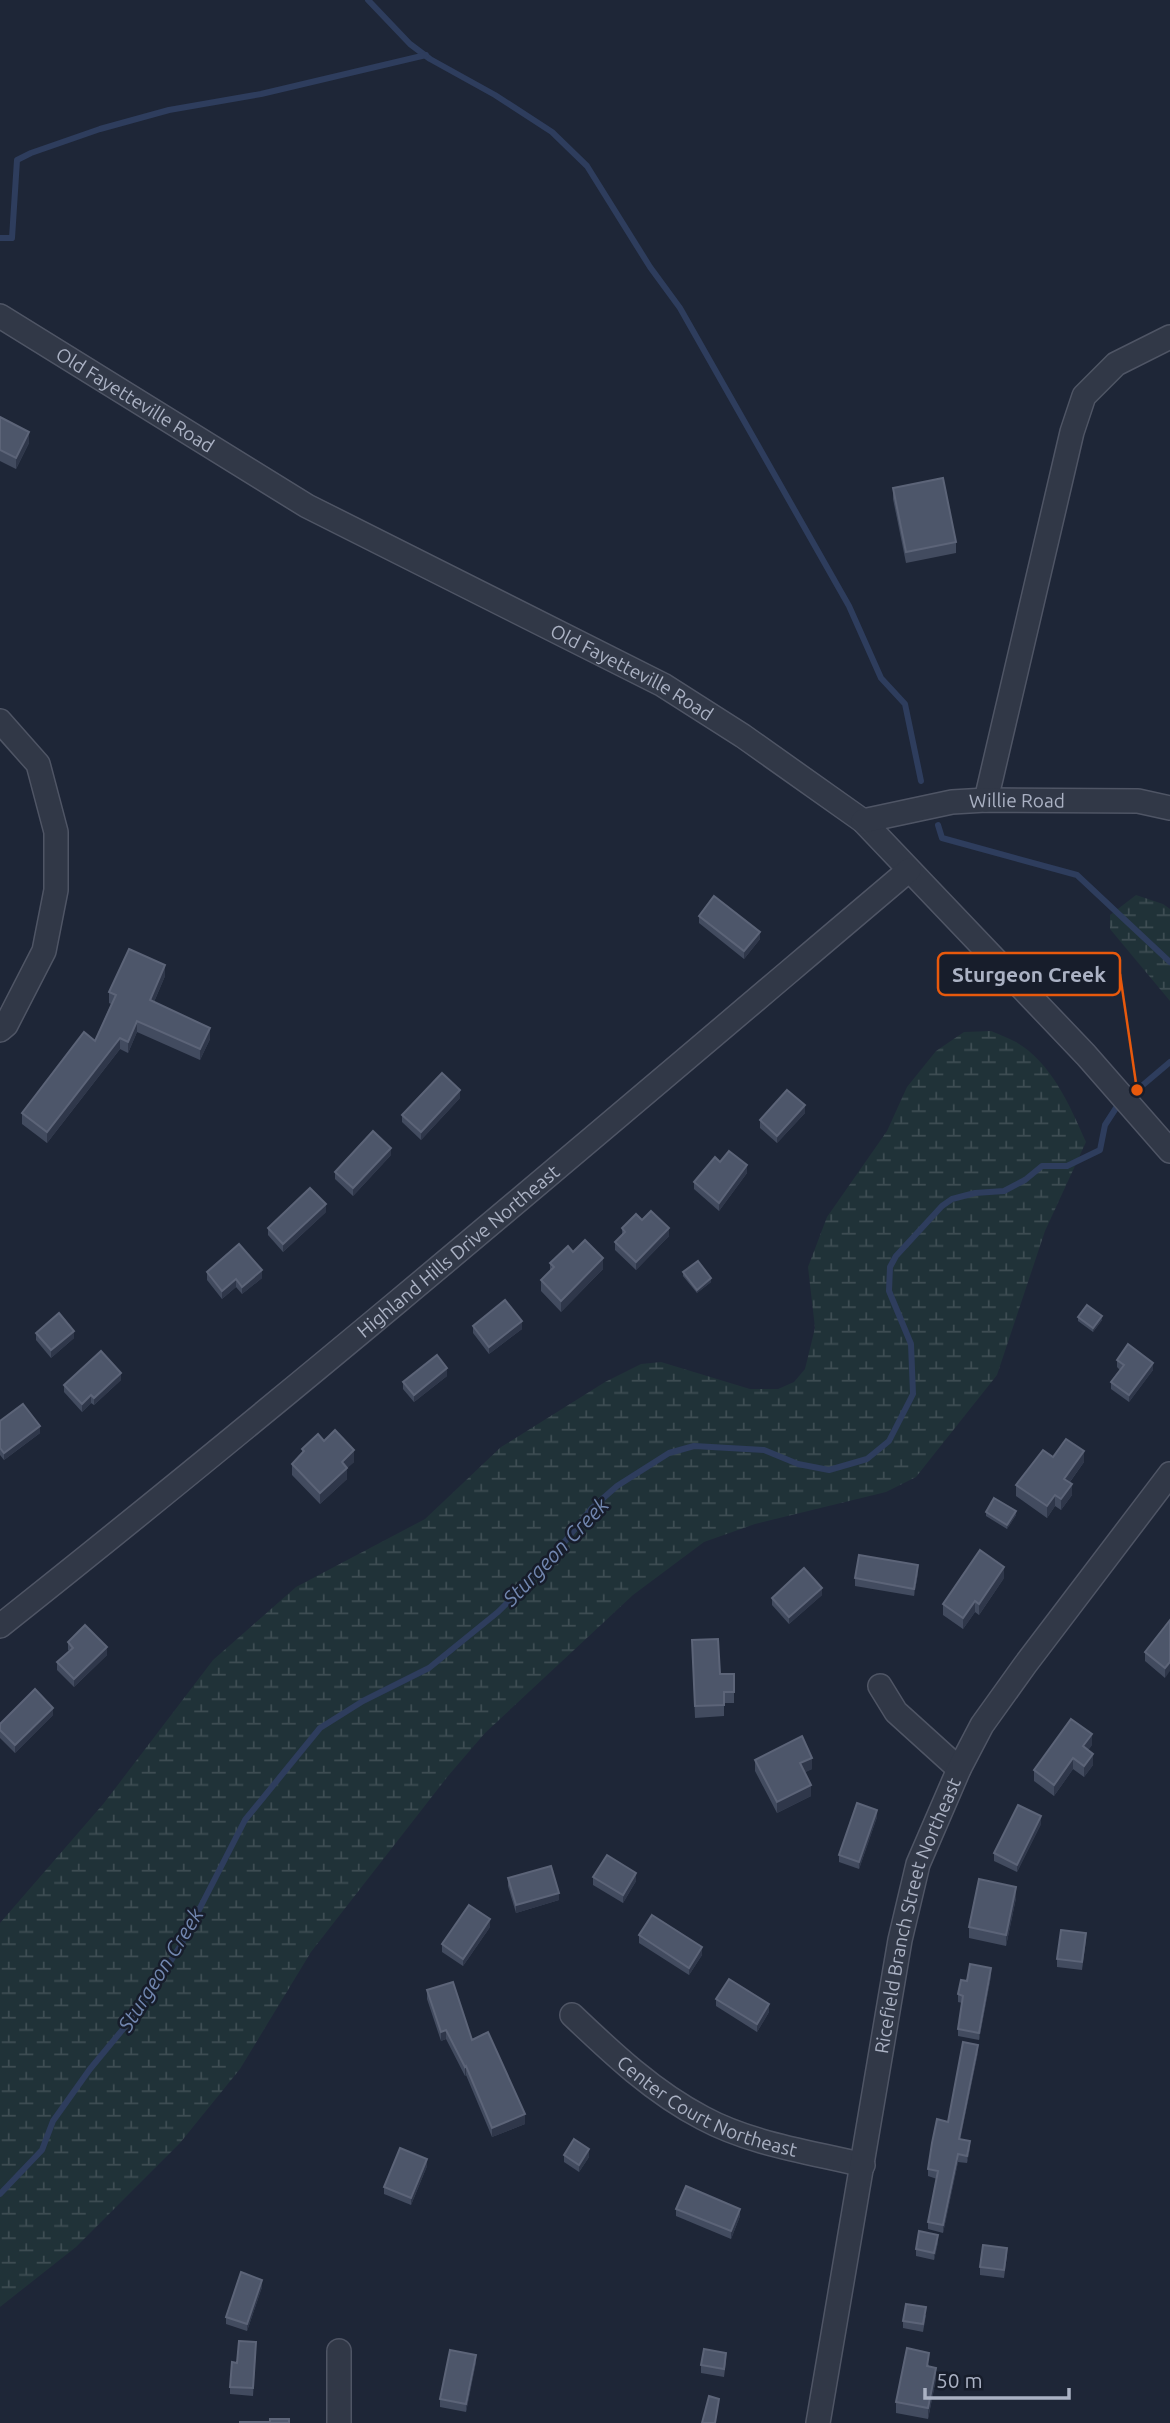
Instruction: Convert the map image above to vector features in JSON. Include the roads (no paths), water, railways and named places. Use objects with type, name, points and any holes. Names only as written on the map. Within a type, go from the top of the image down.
[{"type":"street","name":"Old Fayetteville Road","points":[[0,316],[307,506],[663,685],[743,736],[863,821],[1086,1055],[1170,1152]]},
{"type":"street","points":[[986,800],[1072,432],[1084,396],[1116,364],[1170,337]]},
{"type":"street","points":[[0,721],[38,764],[56,832],[56,890],[44,951],[6,1025],[0,1030]]},
{"type":"street","name":"Willie Road","points":[[863,821],[952,803],[986,800],[1138,801],[1170,808]]},
{"type":"street","name":"Highland Hills Drive Northeast","points":[[0,1626],[208,1460],[909,870]]},
{"type":"street","name":"Ricefield Branch Street Northeast","points":[[818,2423],[906,1909],[918,1864],[958,1769],[982,1725],[1170,1475]]},
{"type":"street","points":[[880,1686],[896,1712],[958,1769]]},
{"type":"street","name":"Center Court Northeast","points":[[572,2015],[662,2094],[705,2119],[754,2138],[863,2165]]},
{"type":"street","points":[[339,2351],[339,2423]]},
{"type":"waterway","points":[[368,0],[410,44],[430,59],[495,95],[552,132],[587,166],[650,267],[680,308],[849,606],[881,678],[905,704],[921,781]]},
{"type":"waterway","points":[[0,238],[12,238],[17,160],[31,153],[100,129],[169,110],[261,94],[426,55]]},
{"type":"waterway","points":[[938,825],[942,838],[1077,875],[1170,962]]},
{"type":"waterway","name":"Sturgeon Creek","points":[[1137,1090],[1170,1062]]},
{"type":"waterway","name":"Sturgeon Creek","points":[[0,2194],[42,2150],[53,2121],[90,2069],[138,2011],[181,1945],[245,1820],[320,1728],[363,1701],[429,1668],[498,1612],[549,1561],[592,1508],[617,1486],[669,1453],[694,1446],[764,1450],[798,1464],[829,1470],[867,1459],[889,1441],[913,1394],[911,1344],[889,1291],[890,1267],[896,1256],[942,1206],[952,1199],[975,1193],[1004,1191],[1025,1180],[1042,1166],[1067,1166],[1100,1150],[1105,1125],[1116,1108]]},
{"type":"place","name":"Sturgeon Creek","points":[[1137,1090]]}]
